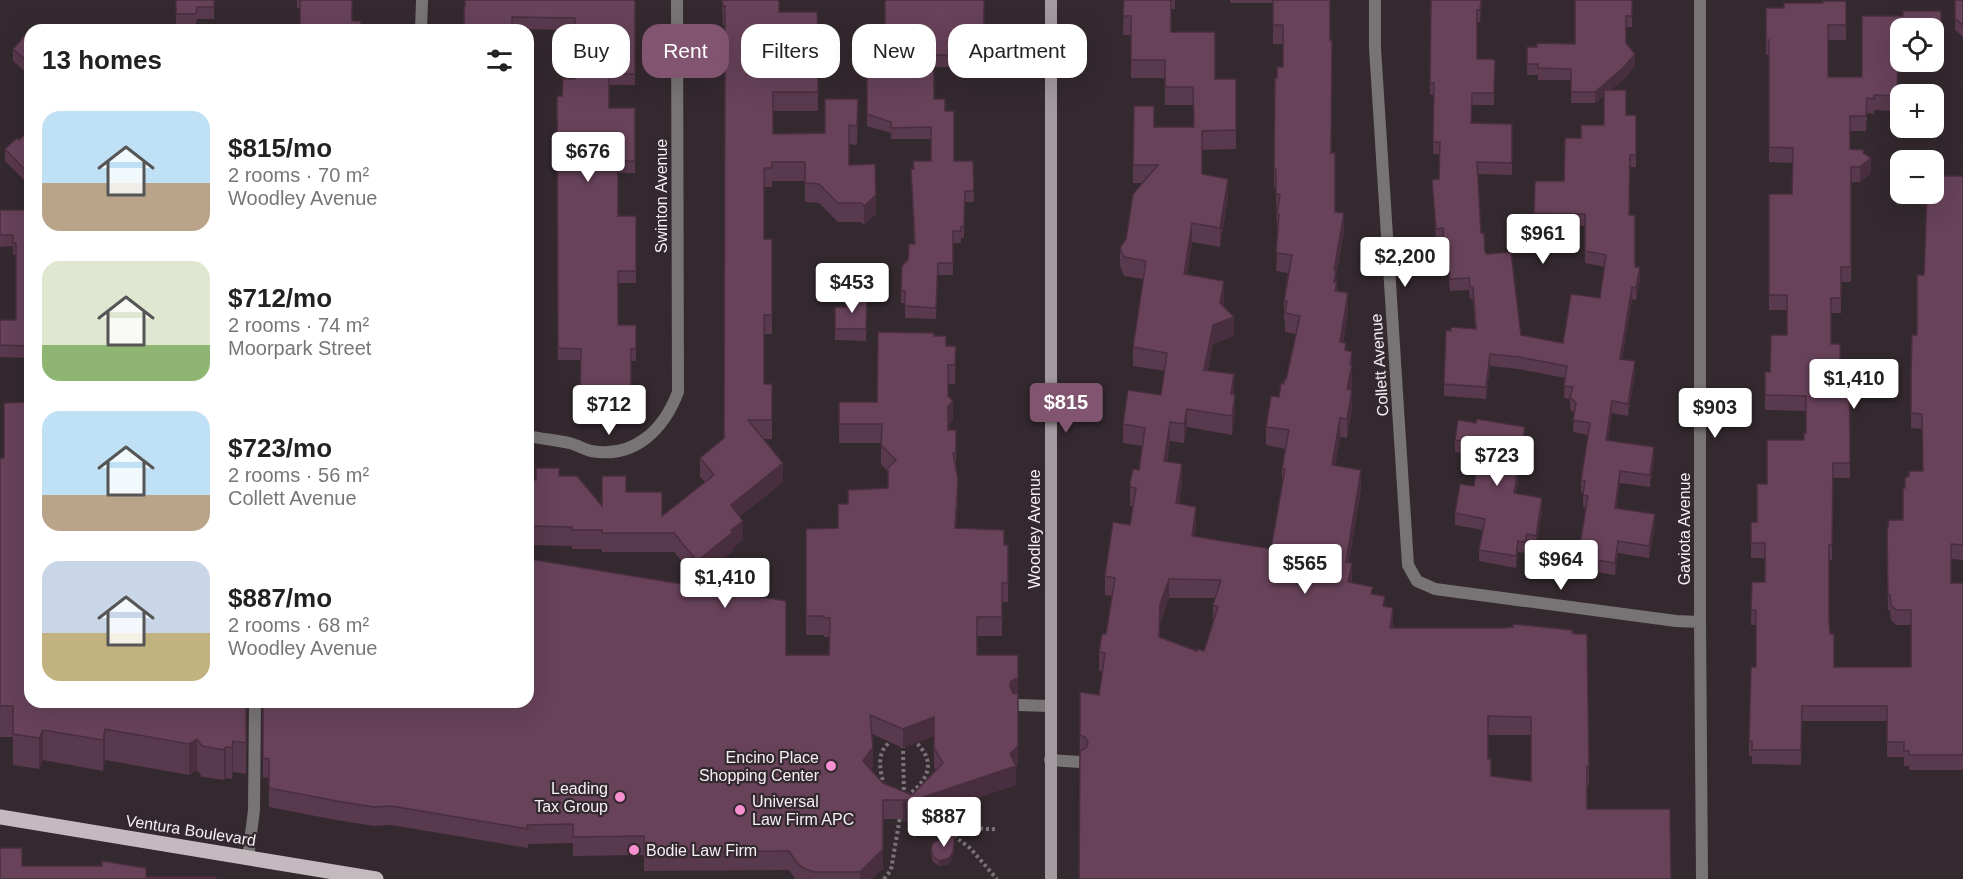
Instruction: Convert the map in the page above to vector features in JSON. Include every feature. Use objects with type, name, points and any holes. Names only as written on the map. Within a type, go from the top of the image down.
[{"type":"main road","name":"Ventura Boulevard","points":[[0,817],[376,879]]},
{"type":"street","points":[[421,24],[422,0]]},
{"type":"street","name":"Swinton Avenue","points":[[534,437],[592,451],[620,451],[650,436],[672,407],[678,392],[677,0]]},
{"type":"street","name":"Woodley Avenue","points":[[1051,0],[1051,879]]},
{"type":"street","name":"Collett Avenue","points":[[1375,0],[1375,48],[1408,565],[1417,581],[1435,589],[1676,621],[1700,622]]},
{"type":"street","name":"Gaviota Avenue","points":[[1700,0],[1702,879]]},
{"type":"street","points":[[1018,705],[1050,706]]},
{"type":"street","points":[[248,858],[254,810],[255,708]]},
{"type":"street","points":[[1050,760],[1080,762]]},
{"type":"path","points":[[890,733],[903,748]]},
{"type":"path","points":[[903,748],[918,734]]},
{"type":"path","points":[[885,789],[879,762],[886,744],[895,738]]},
{"type":"path","points":[[904,798],[922,785],[928,768],[924,749],[910,738]]},
{"type":"path","points":[[903,740],[904,798]]},
{"type":"path","points":[[956,792],[963,814],[971,827],[982,830],[997,829]]},
{"type":"path","points":[[894,793],[913,805]]},
{"type":"path","points":[[884,879],[891,870],[902,808]]},
{"type":"path","points":[[923,812],[970,848],[997,879]]},
{"type":"building","points":[[176,0],[214,0],[214,7],[197,7],[196,14],[176,14]]},
{"type":"building","points":[[300,0],[352,0],[352,21],[361,21],[361,24],[300,24]]},
{"type":"building","points":[[465,0],[635,0],[635,74],[630,74],[630,24],[575,24],[575,18],[512,17],[512,24],[464,24]]},
{"type":"building","points":[[722,0],[779,0],[779,12],[817,12],[818,24],[741,24],[741,78],[818,78],[818,92],[773,92],[773,134],[825,133],[825,99],[858,99],[857,126],[849,125],[849,165],[875,164],[876,195],[864,206],[861,203],[838,203],[819,184],[805,183],[805,162],[772,162],[772,168],[764,168],[764,239],[772,239],[772,315],[764,315],[764,384],[772,384],[772,420],[748,420],[783,463],[731,505],[743,521],[697,561],[674,533],[602,533],[602,530],[534,526],[534,480],[536,480],[536,468],[559,468],[559,476],[577,476],[602,506],[602,476],[626,476],[626,492],[662,492],[662,516],[714,475],[700,458],[724,438],[725,78],[729,78],[729,24],[725,24],[725,6]]},
{"type":"building","points":[[885,0],[984,0],[984,24],[948,24],[948,55],[936,55],[936,24],[885,24]]},
{"type":"building","points":[[1124,0],[1171,0],[1171,32],[1215,32],[1215,79],[1236,79],[1236,130],[1202,131],[1202,174],[1228,179],[1220,228],[1192,223],[1184,274],[1224,281],[1220,303],[1234,317],[1213,325],[1204,370],[1234,374],[1231,394],[1235,395],[1232,416],[1187,409],[1184,424],[1170,422],[1164,461],[1182,464],[1176,503],[1196,507],[1192,536],[1271,549],[1285,469],[1282,469],[1289,430],[1266,427],[1271,396],[1279,397],[1281,383],[1284,384],[1286,380],[1300,316],[1285,313],[1287,301],[1284,301],[1292,255],[1276,253],[1280,194],[1276,194],[1276,170],[1274,168],[1275,78],[1277,78],[1277,67],[1283,67],[1283,25],[1273,25],[1273,0],[1330,0],[1331,153],[1335,153],[1335,212],[1344,213],[1334,282],[1337,282],[1335,291],[1348,293],[1340,342],[1346,343],[1345,350],[1352,352],[1347,389],[1352,390],[1347,419],[1340,418],[1332,465],[1361,470],[1346,562],[1352,563],[1348,582],[1373,587],[1371,594],[1385,596],[1383,606],[1393,608],[1390,628],[1501,628],[1513,627],[1513,624],[1572,630],[1575,634],[1587,634],[1589,766],[1587,766],[1587,809],[1670,809],[1671,879],[1079,879],[1080,751],[1086,748],[1088,743],[1085,737],[1080,735],[1080,692],[1099,695],[1105,653],[1099,652],[1102,634],[1106,634],[1115,578],[1105,576],[1113,522],[1130,525],[1136,488],[1130,487],[1130,482],[1133,469],[1139,470],[1145,428],[1123,424],[1128,390],[1161,395],[1167,353],[1133,347],[1146,261],[1124,257],[1120,248],[1126,239],[1133,194],[1158,165],[1133,165],[1134,106],[1154,106],[1154,127],[1194,127],[1193,87],[1165,87],[1165,60],[1131,60],[1131,16],[1123,16]],"holes":[[[1169,579],[1221,580],[1213,605],[1218,607],[1204,651],[1198,649],[1197,651],[1159,637],[1160,605]],[[1488,716],[1531,717],[1531,781],[1491,776],[1491,759],[1488,759]]]},
{"type":"building","points":[[1431,0],[1481,0],[1480,10],[1477,10],[1477,59],[1495,61],[1494,93],[1472,93],[1471,123],[1512,124],[1512,163],[1477,162],[1481,233],[1484,233],[1487,254],[1511,252],[1521,335],[1563,343],[1571,294],[1600,298],[1606,255],[1585,251],[1585,214],[1534,213],[1535,181],[1564,181],[1565,138],[1581,138],[1581,125],[1604,125],[1604,90],[1626,90],[1626,115],[1636,115],[1636,155],[1630,155],[1629,215],[1635,215],[1635,267],[1640,267],[1636,288],[1632,287],[1620,359],[1635,361],[1628,404],[1612,401],[1606,440],[1654,447],[1650,475],[1620,471],[1615,508],[1655,514],[1649,546],[1618,541],[1615,563],[1578,557],[1588,496],[1583,495],[1585,481],[1581,480],[1590,423],[1573,420],[1576,403],[1570,397],[1573,387],[1564,386],[1567,366],[1490,354],[1486,387],[1444,384],[1446,330],[1451,331],[1451,327],[1476,329],[1473,287],[1470,287],[1469,278],[1450,279],[1443,228],[1436,229],[1432,180],[1439,179],[1440,142],[1433,142],[1434,83],[1430,83]]},
{"type":"building","points":[[1575,0],[1632,0],[1632,16],[1626,16],[1626,43],[1635,54],[1623,68],[1595,92],[1571,92],[1571,69],[1538,68],[1538,64],[1527,64],[1527,47],[1537,47],[1537,43],[1575,44]]},
{"type":"building","points":[[1955,0],[1963,0],[1963,25],[1955,19]]},
{"type":"building","points":[[1823,1],[1846,1],[1846,25],[1828,25],[1828,77],[1862,77],[1862,16],[1903,16],[1903,11],[1941,11],[1941,18],[1890,18],[1890,72],[1898,72],[1897,84],[1890,84],[1890,96],[1874,95],[1874,99],[1867,98],[1866,116],[1850,116],[1850,149],[1864,150],[1863,153],[1871,158],[1860,167],[1851,167],[1851,267],[1841,267],[1841,298],[1831,298],[1831,344],[1840,344],[1840,372],[1849,372],[1850,463],[1833,463],[1832,545],[1829,545],[1829,621],[1830,634],[1834,634],[1834,667],[1911,667],[1911,610],[1896,610],[1891,605],[1890,595],[1888,595],[1887,532],[1889,520],[1903,520],[1903,488],[1905,488],[1905,478],[1909,476],[1909,471],[1923,471],[1922,414],[1911,413],[1911,374],[1912,335],[1917,335],[1917,275],[1924,275],[1927,204],[1944,204],[1944,176],[1963,176],[1963,545],[1951,544],[1951,583],[1963,583],[1963,755],[1909,755],[1909,751],[1904,751],[1904,742],[1887,742],[1887,706],[1802,706],[1801,750],[1752,750],[1752,741],[1749,741],[1751,667],[1756,667],[1756,610],[1751,610],[1752,582],[1765,582],[1765,543],[1751,543],[1751,522],[1757,522],[1757,484],[1767,484],[1767,440],[1804,440],[1804,433],[1806,433],[1806,396],[1765,395],[1765,372],[1770,372],[1771,335],[1787,335],[1787,295],[1769,295],[1769,194],[1792,194],[1793,148],[1769,147],[1769,40],[1766,40],[1766,8],[1784,8],[1784,3],[1823,3]]},
{"type":"building","points":[[24,37],[24,59],[13,49]]},
{"type":"building","points":[[609,78],[609,108],[635,108],[635,161],[618,161],[618,216],[636,216],[636,271],[618,271],[618,325],[636,325],[636,349],[631,349],[631,399],[580,399],[581,349],[558,348],[557,96],[562,96],[563,79]]},
{"type":"building","points":[[867,78],[934,78],[934,99],[945,99],[945,111],[954,111],[954,161],[973,161],[974,188],[973,191],[965,191],[964,227],[961,227],[961,231],[953,231],[953,263],[938,263],[936,308],[905,306],[905,291],[901,291],[902,266],[908,260],[909,244],[915,244],[911,169],[914,169],[913,161],[931,161],[931,127],[891,128],[891,122],[867,114]]},
{"type":"building","points":[[24,135],[24,169],[5,149],[17,138],[19,140]]},
{"type":"building","points":[[0,210],[24,210],[24,346],[0,345],[0,320],[16,320],[16,243],[13,243],[13,235],[0,235]]},
{"type":"building","points":[[846,297],[867,297],[866,329],[835,329],[835,307],[846,307]]},
{"type":"building","points":[[878,332],[934,333],[934,336],[946,336],[946,346],[956,346],[955,365],[948,365],[948,396],[953,401],[948,406],[948,430],[956,430],[956,453],[953,453],[958,479],[955,528],[1004,530],[1004,545],[1008,545],[1008,583],[1002,583],[1002,617],[977,617],[977,655],[1018,655],[1018,678],[1011,681],[1010,686],[1013,693],[1018,694],[1018,746],[1010,754],[1016,766],[920,798],[925,800],[913,800],[903,804],[906,800],[883,800],[883,849],[860,872],[815,872],[797,863],[789,851],[644,852],[644,836],[573,837],[573,824],[527,825],[528,829],[391,806],[374,807],[336,801],[269,788],[269,759],[263,758],[263,708],[534,708],[534,560],[786,601],[786,655],[829,655],[830,618],[806,616],[806,529],[838,528],[838,504],[848,504],[848,490],[888,488],[888,468],[896,460],[881,445],[882,424],[839,424],[839,402],[877,402]],"holes":[[[870,715],[903,729],[934,717],[934,748],[943,763],[912,795],[883,783],[863,761],[873,747]]]},
{"type":"building","points":[[24,402],[24,708],[246,708],[246,743],[233,741],[232,748],[226,747],[224,750],[202,746],[197,739],[189,744],[105,729],[103,740],[43,730],[39,738],[13,734],[13,706],[0,706],[0,458],[4,458],[4,403]]},
{"type":"building","points":[[1477,419],[1525,427],[1514,493],[1542,498],[1536,536],[1527,534],[1525,542],[1518,541],[1516,556],[1479,550],[1485,519],[1455,513],[1460,484],[1474,486],[1479,451],[1471,450],[1472,443],[1455,440],[1458,420],[1476,423]]},
{"type":"building","points":[[955,832],[953,852],[949,858],[939,861],[933,856],[931,849],[933,843]]},
{"type":"building","points":[[0,848],[22,848],[22,866],[102,866],[102,861],[146,868],[146,877],[216,877],[216,879],[0,879]]},
{"type":"place","name":"Encino Place Shopping Center","points":[[831,766]]},
{"type":"place","name":"Leading Tax Group","points":[[620,797]]},
{"type":"place","name":"Universal Law Firm APC","points":[[740,810]]},
{"type":"place","name":"Bodie Law Firm","points":[[634,850]]}]
